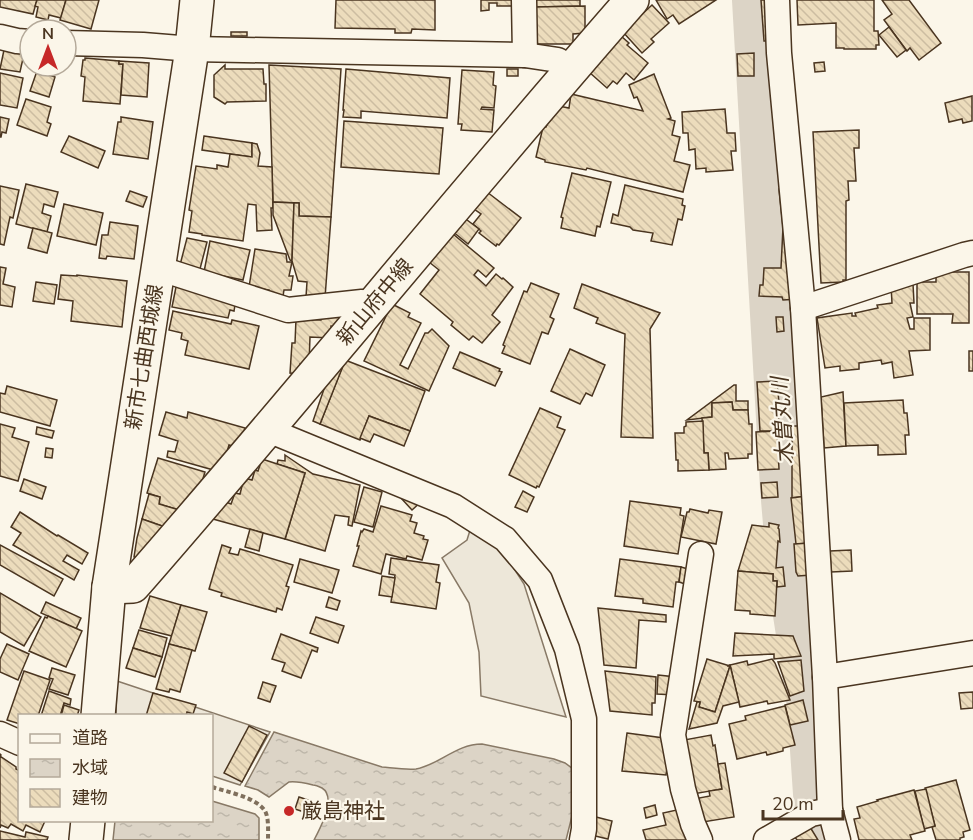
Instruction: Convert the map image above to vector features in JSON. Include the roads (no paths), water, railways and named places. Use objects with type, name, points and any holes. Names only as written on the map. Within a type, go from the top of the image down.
[{"type":"main road","name":"新市七曲西城線","points":[[98,714],[109,587],[192,49],[197,0]]},
{"type":"main road","name":"新山府中線","points":[[109,587],[133,586],[632,0]]},
{"type":"main road","points":[[86,840],[88,822]]},
{"type":"street","points":[[524,0],[525,56]]},
{"type":"street","points":[[777,0],[779,53],[803,308],[825,677],[830,810],[838,840]]},
{"type":"street","points":[[0,37],[18,41]]},
{"type":"street","points":[[78,43],[192,49],[525,56],[558,60],[572,69]]},
{"type":"street","points":[[803,308],[973,253]]},
{"type":"street","points":[[158,268],[288,310],[363,302],[372,306]]},
{"type":"street","points":[[268,430],[453,506],[505,539],[540,580],[567,650],[584,719],[584,829],[582,840]]},
{"type":"street","points":[[700,840],[683,789],[673,735],[701,554]]},
{"type":"street","points":[[825,677],[973,653]]},
{"type":"street","points":[[0,734],[18,742]]},
{"type":"street","points":[[766,840],[811,814],[830,810]]},
{"type":"water","points":[[274,732],[382,767],[416,769],[464,747],[482,744],[565,763],[573,769],[574,808],[566,840],[314,840],[328,806],[326,792],[322,788],[289,782],[269,797],[245,786]]},
{"type":"water","points":[[213,801],[255,814],[259,818],[259,840],[113,840],[115,822],[213,822]]},
{"type":"waterway","name":"木曽丸川","points":[[756,0],[784,488],[792,582],[811,705],[819,823],[824,840]]},
{"type":"place","name":"厳島神社","points":[[289,811]]}]
